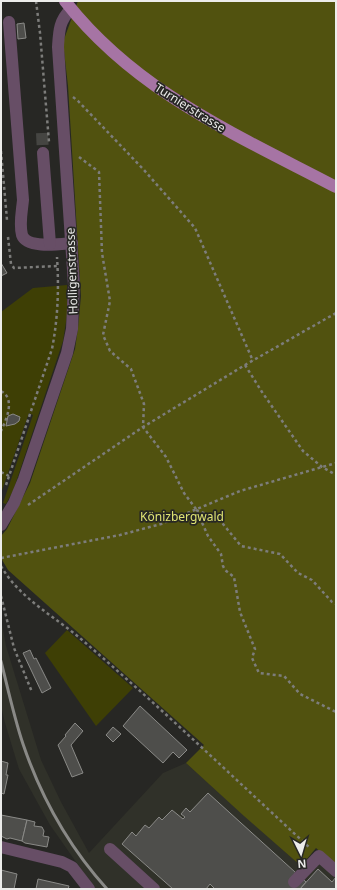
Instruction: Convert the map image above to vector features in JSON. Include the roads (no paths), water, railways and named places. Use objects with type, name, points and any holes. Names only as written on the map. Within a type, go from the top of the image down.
[{"type":"main road","name":"Turnierstrasse","points":[[68,5],[96,36],[130,68],[167,95],[205,119],[336,187]]},
{"type":"street","name":"Holligenstrasse","points":[[1,525],[9,512],[24,479],[64,364],[70,342],[74,304],[72,243],[58,47],[59,28],[68,5]]},
{"type":"street","points":[[9,22],[6,63],[23,200],[21,228],[22,236],[27,242],[35,245],[72,243]]},
{"type":"street","points":[[43,153],[50,244]]},
{"type":"street","points":[[1,848],[62,862],[72,867],[89,889]]},
{"type":"street","points":[[110,849],[154,889]]},
{"type":"street","points":[[294,882],[319,856],[336,871]]},
{"type":"tunnel","points":[[42,133],[43,153]]},
{"type":"railway","points":[[1,661],[20,734],[38,783],[68,839],[107,889]]},
{"type":"park label","name":"Könizbergwald","points":[[182,517]]}]
